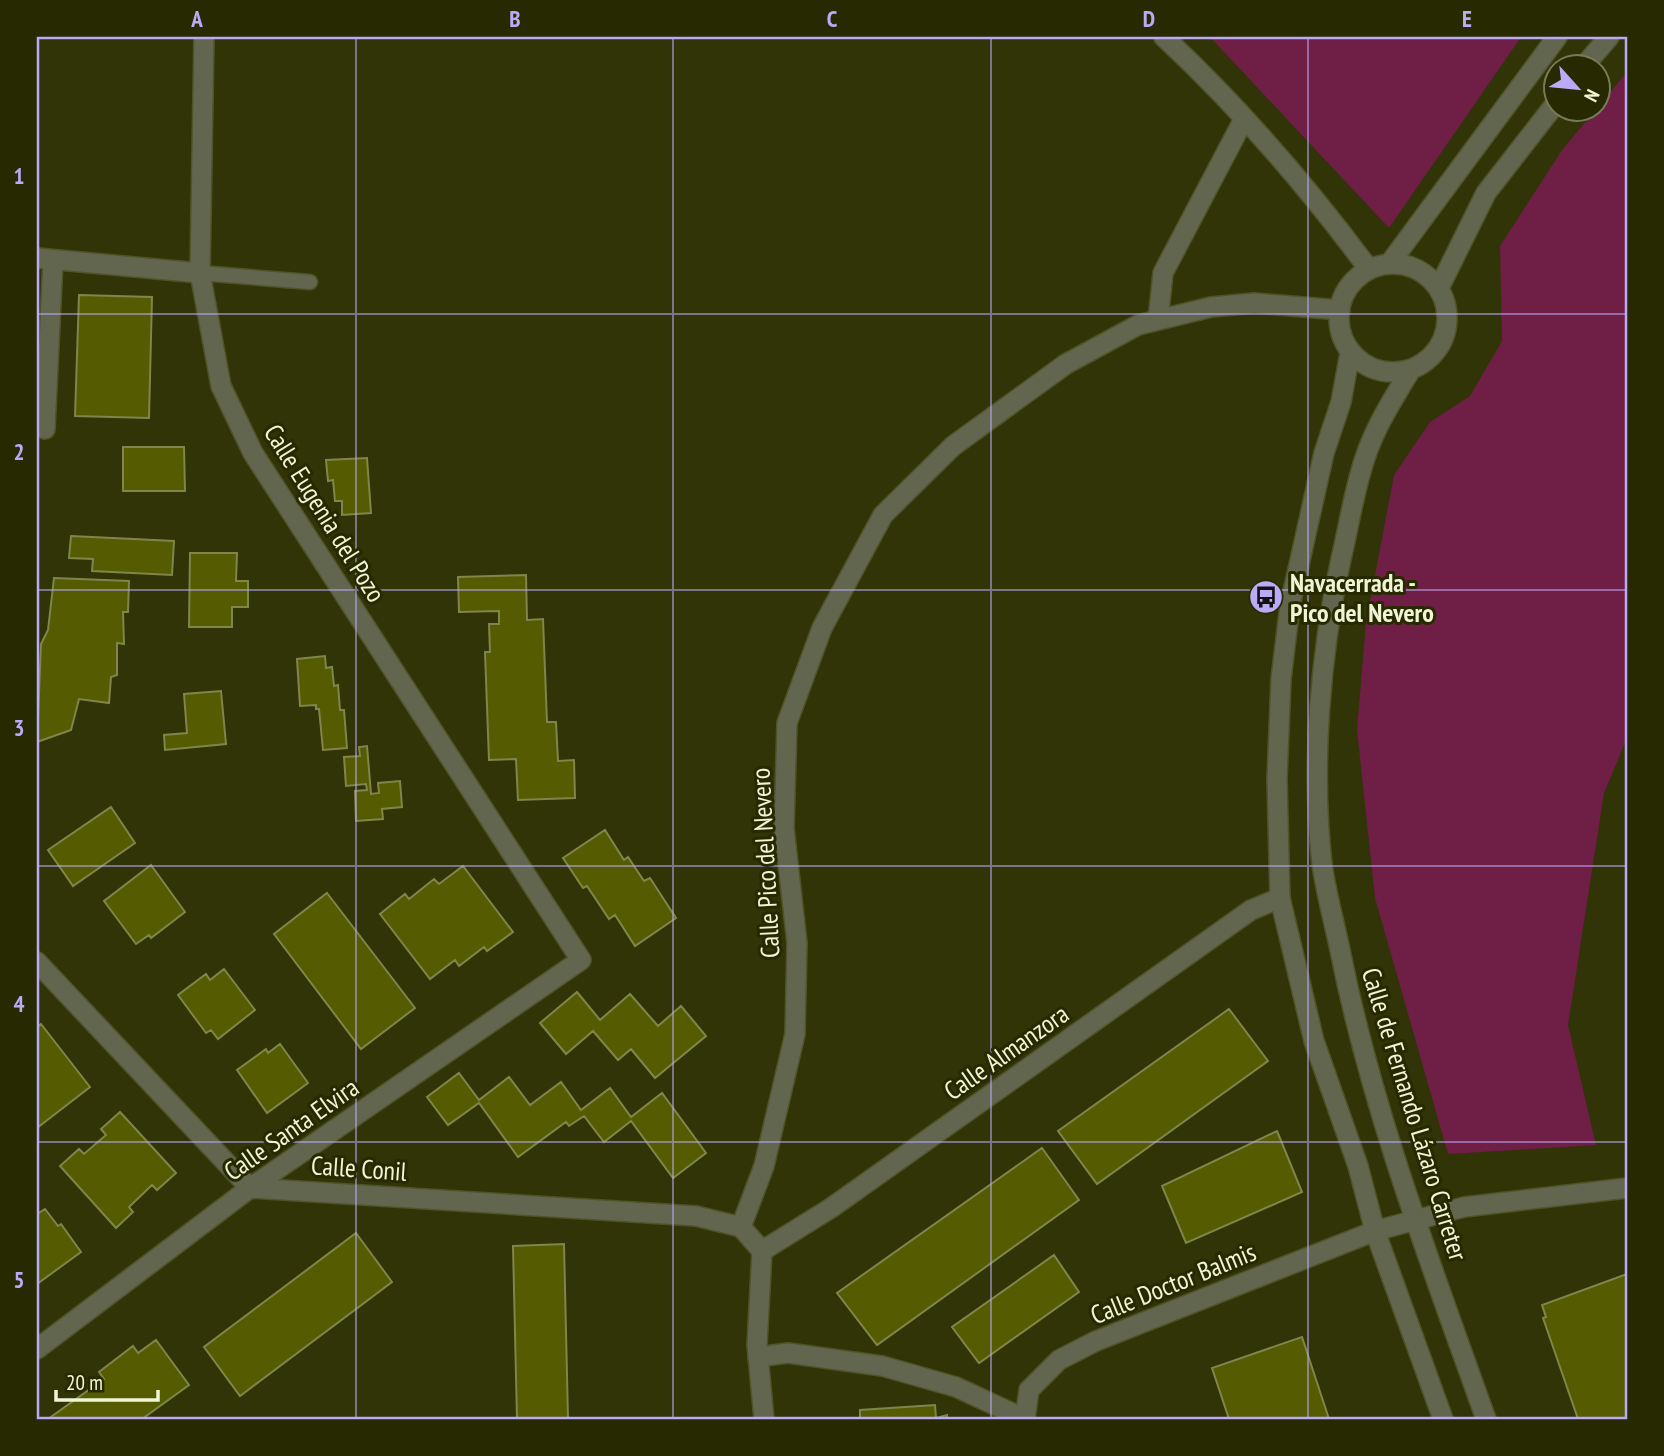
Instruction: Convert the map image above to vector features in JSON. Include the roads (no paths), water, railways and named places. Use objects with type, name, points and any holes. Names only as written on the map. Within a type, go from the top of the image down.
[{"type":"street","name":"Calle Eugenia del Pozo","points":[[204,37],[200,273],[220,386],[253,453],[581,960]]},
{"type":"street","points":[[1164,37],[1207,77],[1326,211],[1368,268]]},
{"type":"street","points":[[1390,263],[1557,37]]},
{"type":"street","points":[[1596,52],[1609,37]]},
{"type":"street","points":[[1158,320],[1163,273],[1244,119]]},
{"type":"street","points":[[1439,288],[1486,193],[1542,121]]},
{"type":"street","points":[[45,429],[45,259],[200,273]]},
{"type":"street","points":[[1350,353],[1378,372],[1410,371],[1435,354],[1448,320],[1439,288],[1419,269],[1390,263],[1368,268],[1344,292],[1338,319],[1350,353],[1341,402],[1324,453],[1290,606],[1282,679],[1277,779],[1280,898],[1314,1041],[1358,1166],[1375,1231],[1443,1419]]},
{"type":"street","name":"Calle Pico del Nevero","points":[[741,1227],[764,1166],[795,1034],[797,943],[784,828],[787,723],[822,628],[883,515],[953,446],[1066,364],[1138,325],[1211,307],[1254,303],[1340,310]]},
{"type":"street","name":"Calle de Fernando Lázaro Carreter","points":[[1410,371],[1384,413],[1365,458],[1331,604],[1318,778],[1322,866],[1354,1021],[1415,1221],[1486,1419]]},
{"type":"street","name":"Calle Almanzora","points":[[762,1251],[831,1208],[1251,910],[1280,898]]},
{"type":"street","name":"Calle Santa Elvira","points":[[37,1349],[250,1188],[581,960]]},
{"type":"street","points":[[37,962],[250,1188]]},
{"type":"street","name":"Calle Conil","points":[[250,1188],[696,1216],[741,1227]]},
{"type":"street","name":"Calle Doctor Balmis","points":[[1025,1419],[1029,1390],[1059,1360],[1096,1340],[1375,1231],[1464,1207],[1627,1188]]},
{"type":"street","points":[[741,1227],[762,1251],[758,1357],[764,1419]]},
{"type":"street","points":[[758,1357],[788,1353],[882,1366],[956,1387],[1025,1419]]},
{"type":"lane","points":[[200,273],[310,282]]},
{"type":"place","name":"Navacerrada - Pico del Nevero","points":[[1266,597]]}]
